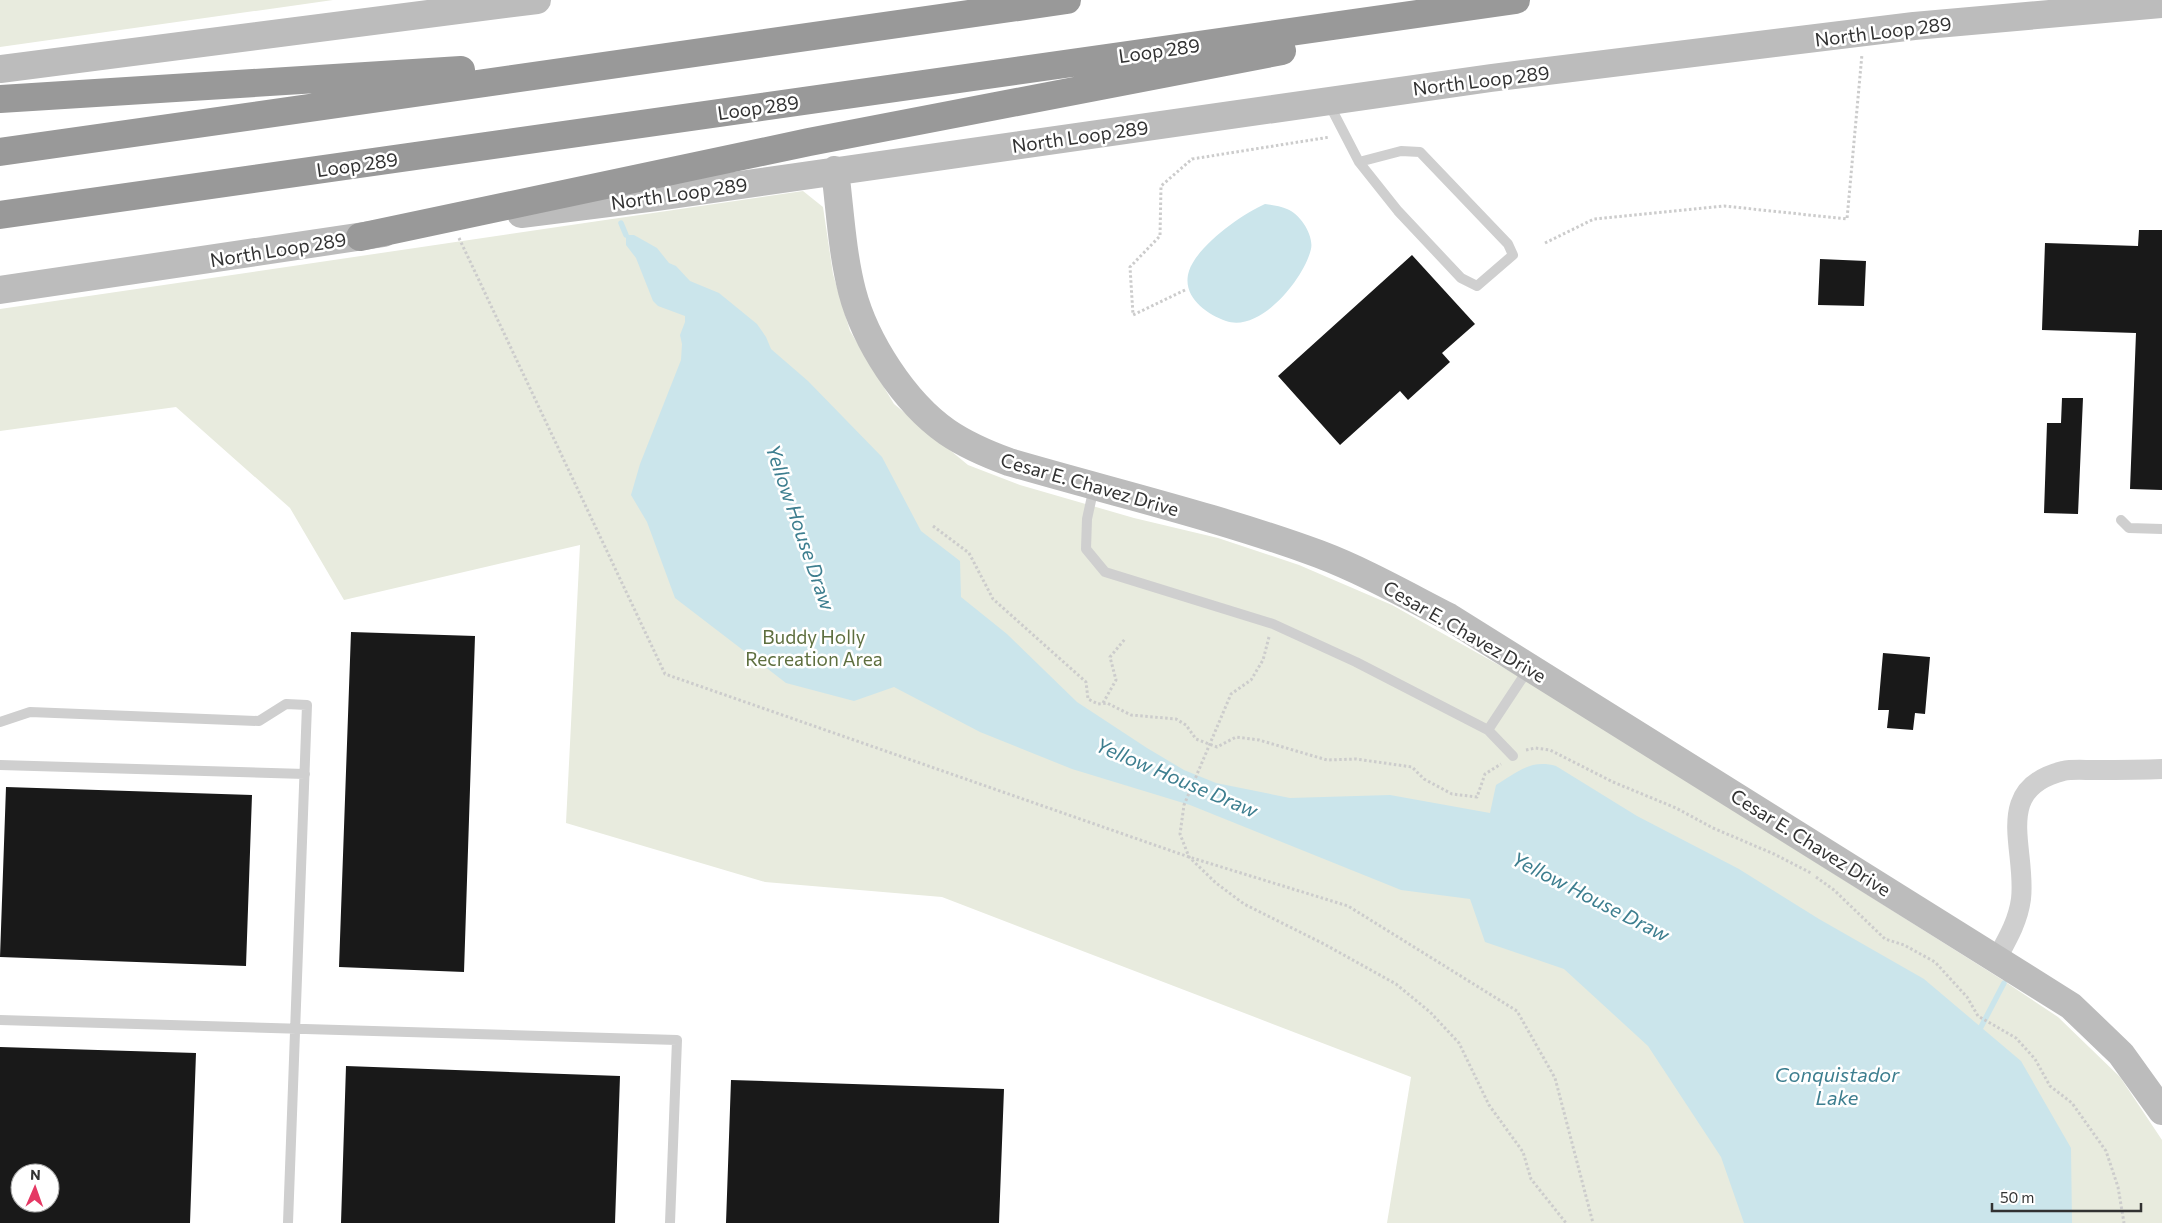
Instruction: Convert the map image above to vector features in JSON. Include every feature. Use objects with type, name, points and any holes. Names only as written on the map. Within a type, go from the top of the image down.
[{"type":"highway","points":[[0,152],[1067,0]]},
{"type":"highway","name":"Loop 289","points":[[0,214],[1516,0]]},
{"type":"highway","points":[[360,237],[616,182],[1072,89],[1340,42],[1405,15]]},
{"type":"highway","points":[[0,99],[464,70],[580,69]]},
{"type":"main road","points":[[0,69],[537,0]]},
{"type":"main road","name":"North Loop 289","points":[[0,290],[360,237],[656,197],[1491,78],[1914,26],[2162,4]]},
{"type":"main road","name":"Cesar E. Chavez Drive","points":[[835,170],[852,292],[879,354],[899,384],[922,410],[946,431],[975,448],[1008,462],[1262,534],[1321,555],[1449,617],[2071,1006],[2121,1054],[2162,1111]]},
{"type":"street","points":[[1997,958],[2016,924],[2021,897],[2016,827],[2019,806],[2028,790],[2042,778],[2065,770],[2162,769]]},
{"type":"lane","points":[[1328,101],[1359,162],[1398,211],[1461,278],[1477,286],[1513,255],[1508,244],[1420,152],[1400,151],[1359,162]]},
{"type":"lane","points":[[1094,486],[1087,519],[1086,549],[1105,572],[1272,624],[1356,662],[1488,730],[1513,756]]},
{"type":"lane","points":[[2121,520],[2129,528],[2162,529]]},
{"type":"lane","points":[[1488,730],[1529,667]]},
{"type":"lane","points":[[0,722],[30,712],[258,721],[286,704],[307,705],[288,1223]]},
{"type":"lane","points":[[0,765],[304,774]]},
{"type":"lane","points":[[0,1020],[677,1040],[670,1223]]},
{"type":"path","points":[[1545,243],[1594,219],[1724,206],[1847,219],[1863,51]]},
{"type":"path","points":[[1185,290],[1133,314],[1130,267],[1160,236],[1161,186],[1192,159],[1345,134]]},
{"type":"path","points":[[453,224],[665,674],[1189,857],[1348,906],[1517,1011],[1556,1078],[1592,1223]]},
{"type":"path","points":[[933,526],[969,553],[993,599],[1086,682],[1088,699],[1098,704],[1107,703],[1131,715],[1176,719],[1186,725],[1196,739],[1217,747],[1236,737],[1259,740],[1327,760],[1356,759],[1412,767],[1424,778],[1452,794],[1477,796],[1486,774],[1513,756],[1535,748],[1550,750],[1614,782],[1676,808],[1712,828],[1774,854],[1815,875],[1834,890],[1885,939],[1904,945],[1935,962],[1967,997],[1978,1016],[2016,1038],[2035,1059],[2050,1086],[2072,1103],[2106,1151],[2118,1187],[2124,1223]]},
{"type":"path","points":[[1272,624],[1263,660],[1251,680],[1231,694],[1184,805],[1180,834],[1189,857],[1216,883],[1244,904],[1324,944],[1396,984],[1430,1012],[1459,1042],[1489,1105],[1524,1152],[1531,1179],[1566,1223]]},
{"type":"path","points":[[1102,704],[1116,680],[1110,657],[1125,639]]},
{"type":"green space","points":[[0,0],[333,0],[0,47]]},
{"type":"green space","name":"Buddy Holly Recreation Area","points":[[803,191],[823,207],[833,274],[850,331],[894,404],[968,465],[1020,485],[1134,518],[1218,538],[1299,565],[1392,605],[1531,683],[2001,979],[2058,1017],[2120,1077],[2162,1140],[2162,1223],[1387,1223],[1411,1077],[942,897],[765,882],[566,823],[580,545],[344,600],[290,508],[176,407],[0,431],[0,309]]},
{"type":"water","points":[[1265,204],[1284,208],[1297,215],[1301,220],[1308,232],[1311,243],[1307,261],[1300,275],[1290,288],[1279,301],[1266,311],[1253,319],[1239,323],[1226,321],[1211,314],[1197,303],[1192,296],[1187,280],[1189,271],[1201,251],[1210,241],[1233,223]]},
{"type":"water","name":"Conquistador Lake","points":[[626,235],[634,235],[657,248],[669,263],[676,266],[690,281],[719,293],[757,324],[766,337],[771,349],[808,381],[882,457],[921,531],[960,561],[961,597],[1007,634],[1077,702],[1184,770],[1216,783],[1290,798],[1390,795],[1490,813],[1496,785],[1524,768],[1539,764],[1556,766],[1637,816],[1739,869],[1819,919],[1924,979],[2021,1061],[2071,1148],[2072,1223],[1744,1223],[1721,1157],[1648,1046],[1564,969],[1485,942],[1470,899],[1401,890],[1190,805],[1072,769],[980,732],[894,687],[854,701],[786,683],[675,598],[647,522],[631,495],[640,464],[681,360],[682,344],[680,335],[685,322],[685,316],[658,306],[653,301],[636,258],[626,245]]},
{"type":"building","points":[[2139,230],[2162,230],[2162,490],[2130,489],[2136,333],[2042,330],[2045,243],[2138,246]]},
{"type":"building","points":[[1412,255],[1475,324],[1442,353],[1450,362],[1408,400],[1400,391],[1340,445],[1278,376]]},
{"type":"building","points":[[1820,259],[1866,261],[1864,306],[1818,305]]},
{"type":"building","points":[[2062,398],[2083,398],[2078,514],[2044,513],[2047,423],[2061,423]]},
{"type":"building","points":[[351,632],[475,636],[464,972],[339,967]]},
{"type":"building","points":[[1883,653],[1930,657],[1925,714],[1915,713],[1913,730],[1887,728],[1889,710],[1878,710]]},
{"type":"building","points":[[6,787],[252,795],[246,966],[0,957]]},
{"type":"building","points":[[0,1047],[196,1053],[190,1223],[0,1223]]},
{"type":"building","points":[[346,1066],[620,1076],[615,1223],[341,1223]]},
{"type":"building","points":[[731,1080],[1004,1089],[999,1223],[726,1223]]},
{"type":"waterway","name":"Yellow House Draw","points":[[621,223],[626,235]]},
{"type":"waterway","points":[[1981,1027],[2004,983]]}]
